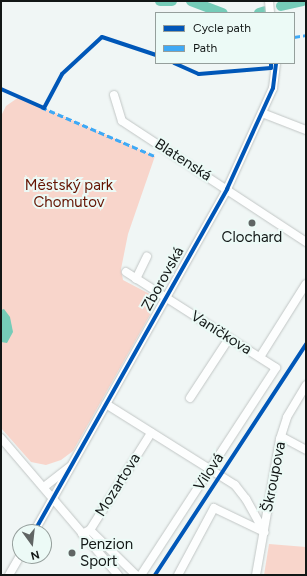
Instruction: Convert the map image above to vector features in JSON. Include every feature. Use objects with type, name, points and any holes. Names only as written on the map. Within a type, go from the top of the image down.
[{"type":"street","points":[[269,2],[270,12]]},
{"type":"street","name":"Zborovská","points":[[39,524],[227,189],[273,88],[276,64]]},
{"type":"street","name":"Blatenská","points":[[114,95],[122,121],[306,242]]},
{"type":"street","points":[[262,113],[306,130]]},
{"type":"street","points":[[136,279],[147,256]]},
{"type":"street","name":"Vaníčkova","points":[[126,272],[228,340],[260,357],[276,368]]},
{"type":"street","points":[[260,357],[306,284]]},
{"type":"street","points":[[190,398],[228,340]]},
{"type":"street","name":"Vilová","points":[[141,575],[211,470],[276,368]]},
{"type":"street","name":"Škroupova","points":[[256,575],[282,436],[287,418],[306,385]]},
{"type":"street","points":[[106,404],[235,485],[246,498],[264,532]]},
{"type":"street","name":"Mozartova","points":[[82,534],[90,530],[151,432]]},
{"type":"street","points":[[282,436],[306,450]]},
{"type":"street","points":[[1,438],[118,575]]},
{"type":"street","name":"Zborovská","points":[[44,487],[71,467]]},
{"type":"street","points":[[178,575],[214,508],[264,532]]},
{"type":"street","points":[[90,530],[136,575]]},
{"type":"street","points":[[9,575],[15,564]]},
{"type":"green space","name":"Městský park Chomutov","points":[[19,97],[155,156],[128,234],[121,269],[123,280],[159,299],[73,451],[61,460],[46,465],[31,462],[1,428],[1,116],[6,106]]},
{"type":"green space","points":[[269,544],[306,547],[306,575],[264,575]]},
{"type":"shaded area","points":[[4,309],[10,317],[13,332],[7,343],[1,342],[1,310]]},
{"type":"waterway","points":[[160,1],[172,1]]},
{"type":"waterway","points":[[191,1],[220,12]]},
{"type":"waterway","points":[[281,6],[302,1]]},
{"type":"marked path","points":[[295,37],[306,35]]},
{"type":"marked path","points":[[41,107],[155,156]]},
{"type":"cycle path","points":[[1,89],[44,108],[62,74],[102,37],[155,55]]},
{"type":"cycle path","points":[[176,64],[199,74],[271,68],[271,64]]},
{"type":"cycle path","points":[[39,524],[227,189],[273,88],[276,64]]},
{"type":"cycle path","points":[[155,575],[306,344]]},
{"type":"place","name":"Clochard","points":[[252,223]]},
{"type":"place","name":"Penzion Sport","points":[[72,553]]}]
